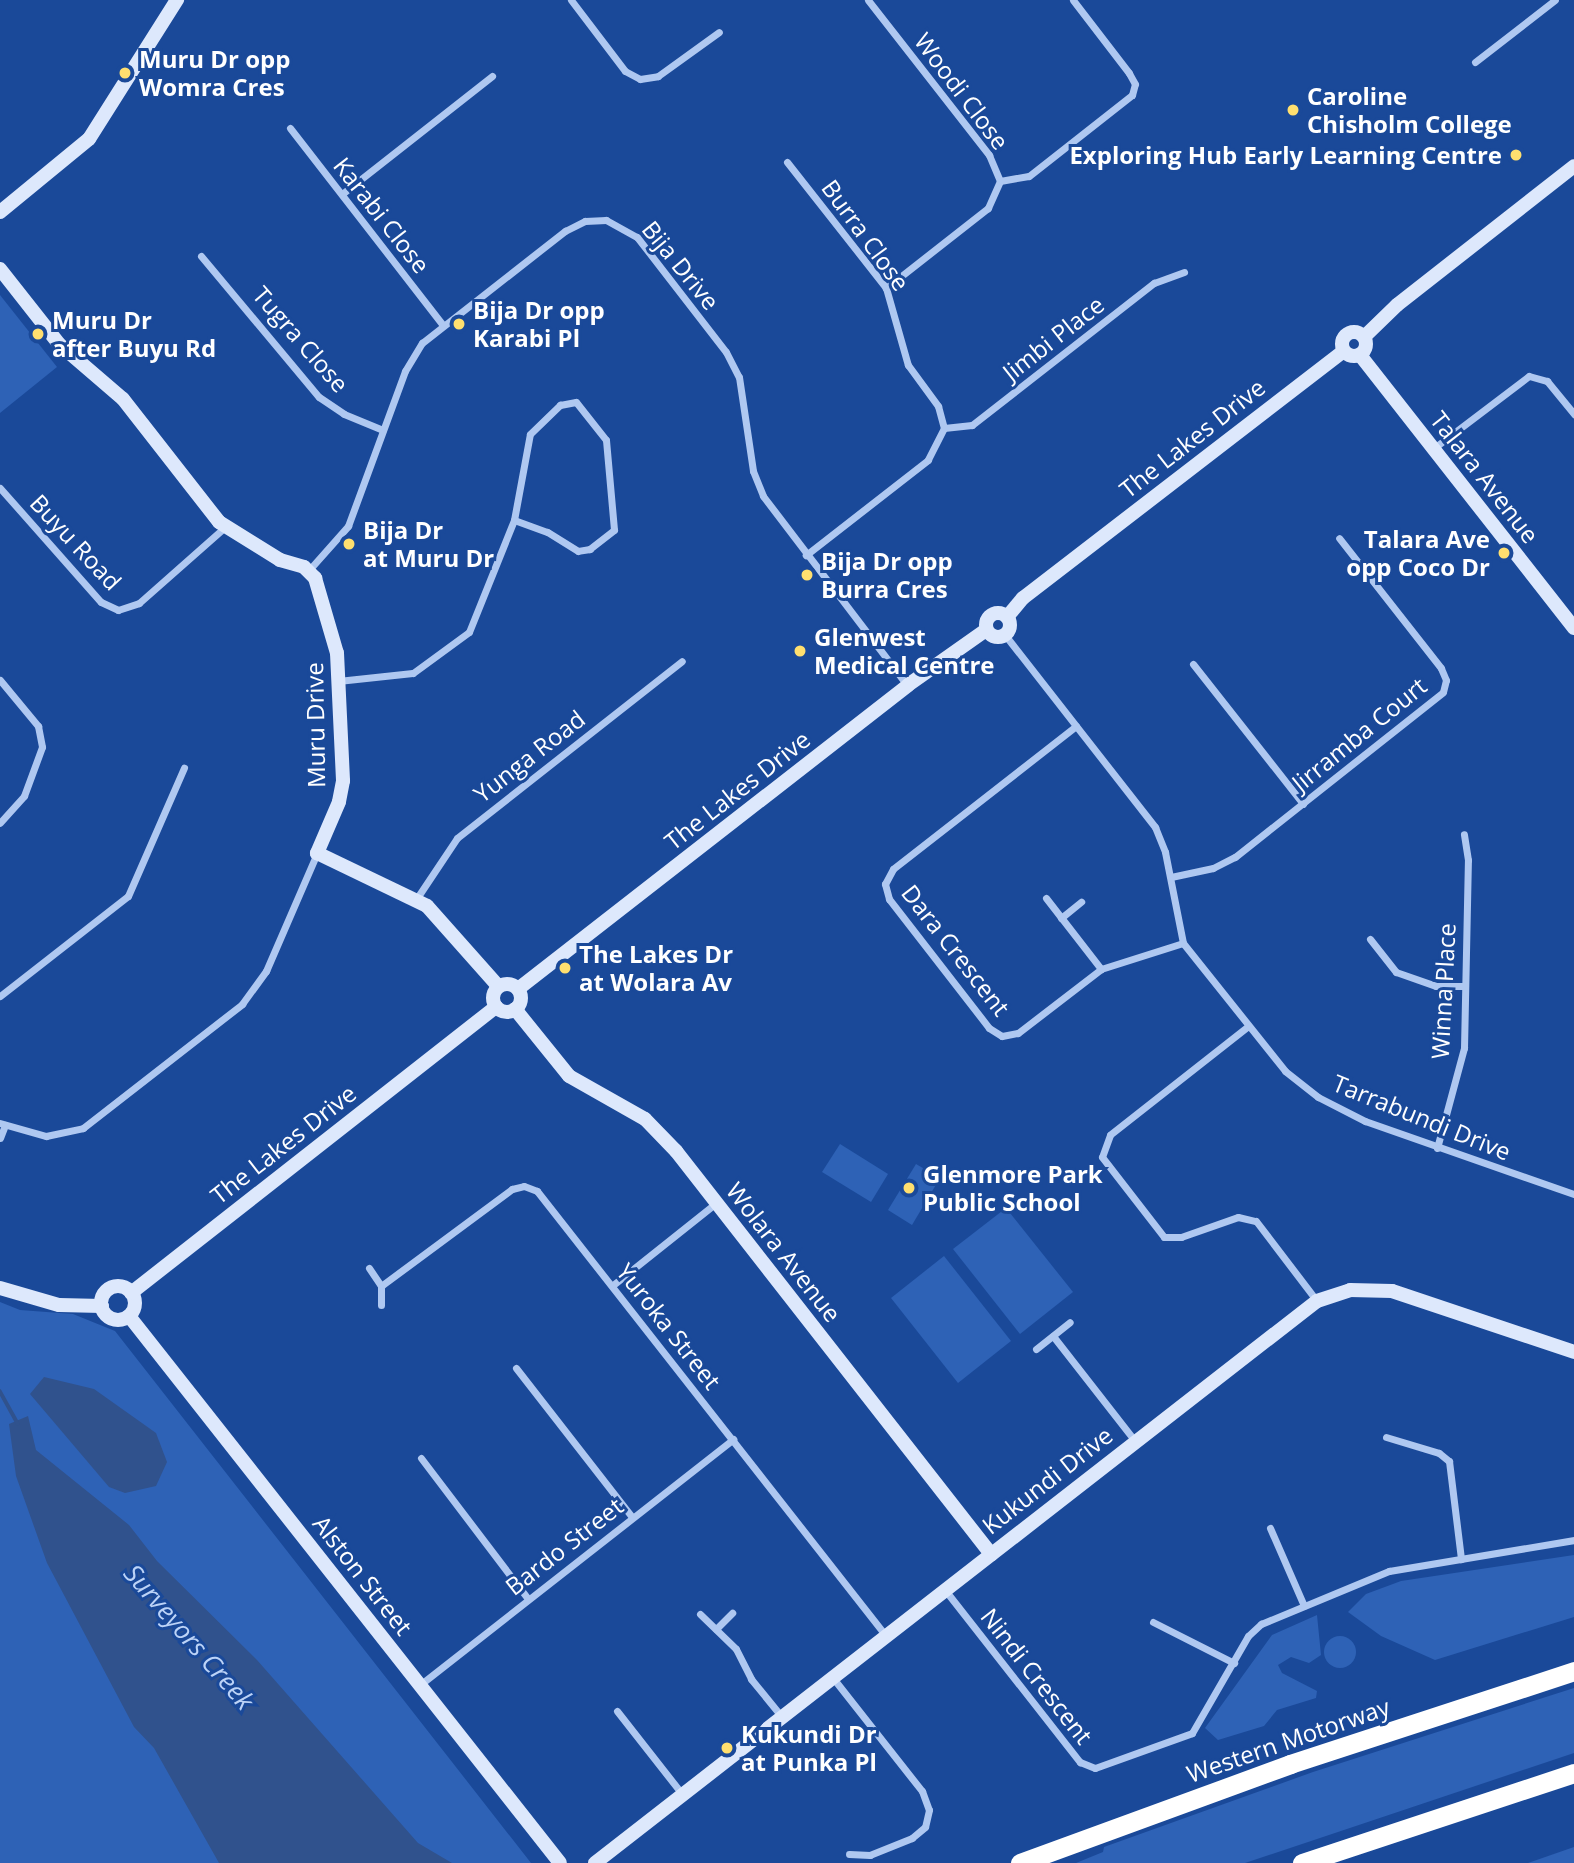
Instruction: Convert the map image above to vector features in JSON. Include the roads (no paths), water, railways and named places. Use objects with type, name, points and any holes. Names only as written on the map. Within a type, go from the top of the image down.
[{"type":"highway","name":"Western Motorway","points":[[1020,1863],[1303,1760],[1574,1671]]},
{"type":"highway","points":[[1302,1863],[1574,1773]]},
{"type":"street","points":[[0,212],[89,139],[177,0]]},
{"type":"street","points":[[571,0],[625,71],[640,79],[658,76],[719,32]]},
{"type":"street","name":"Woodi Close","points":[[868,0],[989,155],[999,181],[995,197],[984,211],[886,288]]},
{"type":"street","points":[[999,181],[1029,176],[1132,94],[1135,84],[1129,73],[1073,0]]},
{"type":"street","points":[[1475,62],[1555,0]]},
{"type":"street","points":[[342,194],[492,76]]},
{"type":"street","name":"Karabi Close","points":[[290,128],[443,325]]},
{"type":"street","name":"Burra Close","points":[[787,162],[886,288],[897,312],[905,359],[938,406],[944,428]]},
{"type":"street","points":[[1364,337],[1397,305],[1574,166]]},
{"type":"street","name":"Bija Drive","points":[[309,570],[344,533],[412,356],[443,325],[572,226],[606,220],[629,230],[732,360],[741,387],[757,484],[806,555],[908,685]]},
{"type":"street","name":"Tugra Close","points":[[201,256],[319,397],[344,414],[383,430]]},
{"type":"street","points":[[0,269],[59,344],[119,394],[225,527],[280,560],[309,570]]},
{"type":"street","name":"Jimbi Place","points":[[944,428],[972,425],[1154,283],[1184,272]]},
{"type":"street","points":[[1354,332],[1364,337],[1366,345],[1360,355],[1343,352],[1341,344],[1346,334],[1354,332]]},
{"type":"street","name":"The Lakes Drive","points":[[1007,617],[1023,598],[1343,352]]},
{"type":"street","name":"Talara Avenue","points":[[1360,355],[1574,628]]},
{"type":"street","points":[[1434,448],[1529,376],[1547,381],[1574,414]]},
{"type":"street","points":[[338,681],[414,673],[465,636],[478,618],[514,520],[530,434],[560,405],[578,403],[606,440],[614,530],[590,549],[578,551],[547,532],[514,520]]},
{"type":"street","points":[[806,555],[928,460],[944,428]]},
{"type":"street","name":"Buyu Road","points":[[0,488],[102,603],[118,610],[139,603],[225,527]]},
{"type":"street","name":"Jirramba Court","points":[[1171,877],[1229,861],[1435,701],[1446,686],[1441,668],[1339,538]]},
{"type":"street","name":"Muru Drive","points":[[0,1138],[2,1124],[46,1136],[82,1128],[242,1004],[266,971],[342,788],[338,681],[333,631],[309,570]]},
{"type":"street","points":[[989,616],[1007,617],[1010,626],[1005,635],[995,637],[986,630],[989,616]]},
{"type":"street","name":"The Lakes Drive","points":[[518,989],[908,685],[986,630]]},
{"type":"street","name":"Tarrabundi Drive","points":[[1005,635],[1155,827],[1171,877],[1184,943],[1247,1027],[1285,1071],[1318,1097],[1437,1147],[1574,1194]]},
{"type":"street","name":"Yunga Road","points":[[417,898],[457,838],[682,661]]},
{"type":"street","points":[[1193,664],[1303,804]]},
{"type":"street","points":[[0,680],[38,726],[42,747],[24,796],[0,823]]},
{"type":"street","name":"Dara Crescent","points":[[1076,726],[893,869],[885,889],[888,899],[997,1034],[1018,1033],[1101,969],[1184,943]]},
{"type":"street","points":[[0,996],[128,896],[184,768]]},
{"type":"street","name":"Winna Place","points":[[1437,1147],[1463,1056],[1468,860],[1464,834]]},
{"type":"street","points":[[317,853],[417,898],[449,926],[498,986]]},
{"type":"street","points":[[1046,898],[1101,969]]},
{"type":"street","points":[[1061,918],[1081,902]]},
{"type":"street","points":[[1370,939],[1396,972],[1436,986],[1465,986]]},
{"type":"street","points":[[511,984],[518,989],[520,1002],[515,1009],[503,1012],[496,1007],[493,994],[498,986],[511,984]]},
{"type":"street","name":"The Lakes Drive","points":[[131,1293],[496,1007]]},
{"type":"street","name":"Wolara Avenue","points":[[515,1009],[569,1076],[653,1125],[717,1202],[991,1553]]},
{"type":"street","points":[[1247,1027],[1110,1135],[1102,1157],[1164,1237],[1181,1237],[1238,1217],[1256,1221],[1317,1301]]},
{"type":"street","name":"Yuroka Street","points":[[381,1286],[512,1189],[524,1186],[541,1194],[886,1636]]},
{"type":"street","points":[[613,1285],[717,1202]]},
{"type":"street","points":[[369,1268],[381,1286],[381,1305]]},
{"type":"street","points":[[122,1287],[131,1293],[135,1308],[129,1316],[110,1318],[102,1306],[104,1296],[111,1288],[122,1287]]},
{"type":"street","points":[[0,1288],[59,1305],[102,1306]]},
{"type":"street","name":"Kukundi Drive","points":[[594,1863],[1317,1301],[1350,1290],[1392,1290],[1574,1352]]},
{"type":"street","name":"Alston Street","points":[[129,1316],[560,1863]]},
{"type":"street","points":[[1035,1349],[1070,1322]]},
{"type":"street","points":[[1053,1336],[1135,1441]]},
{"type":"street","points":[[516,1368],[632,1517]]},
{"type":"street","points":[[1387,1437],[1439,1453],[1451,1464],[1461,1559]]},
{"type":"street","name":"Bardo Street","points":[[421,1685],[733,1439]]},
{"type":"street","points":[[421,1458],[528,1600]]},
{"type":"street","points":[[1270,1528],[1304,1606]]},
{"type":"street","name":"Nindi Crescent","points":[[945,1589],[1080,1762],[1090,1768],[1192,1733],[1256,1627],[1389,1571],[1574,1540]]},
{"type":"street","points":[[716,1629],[732,1613]]},
{"type":"street","points":[[700,1614],[716,1629],[782,1717]]},
{"type":"street","points":[[1153,1622],[1234,1663]]},
{"type":"street","points":[[832,1677],[922,1791],[929,1810],[925,1826],[912,1838],[870,1855],[849,1854]]},
{"type":"street","points":[[617,1711],[682,1794]]},
{"type":"water","points":[[44,1377],[94,1389],[156,1433],[167,1462],[156,1486],[125,1493],[109,1487],[30,1394]]},
{"type":"water","points":[[28,1416],[36,1450],[129,1525],[157,1561],[257,1660],[418,1843],[452,1863],[219,1863],[154,1748],[134,1727],[47,1563],[16,1476],[9,1424]]},
{"type":"waterway","name":"Surveyors Creek","points":[[0,1391],[18,1423]]},
{"type":"place","name":"Muru Dr opp Womra Cres","points":[[125,73]]},
{"type":"place","name":"Caroline Chisholm College","points":[[1293,110]]},
{"type":"place","name":"Exploring Hub Early Learning Centre","points":[[1516,155]]},
{"type":"place","name":"Bija Dr opp Karabi Pl","points":[[459,324]]},
{"type":"place","name":"Muru Dr after Buyu Rd","points":[[38,334]]},
{"type":"place","name":"Bija Dr at Muru Dr","points":[[349,544]]},
{"type":"place","name":"Talara Ave opp Coco Dr","points":[[1504,553]]},
{"type":"place","name":"Bija Dr opp Burra Cres","points":[[807,575]]},
{"type":"place","name":"Glenwest Medical Centre","points":[[800,651]]},
{"type":"place","name":"The Lakes Dr at Wolara Av","points":[[565,968]]},
{"type":"place","name":"Glenmore Park Public School","points":[[909,1188]]},
{"type":"place","name":"Kukundi Dr at Punka Pl","points":[[727,1748]]}]
